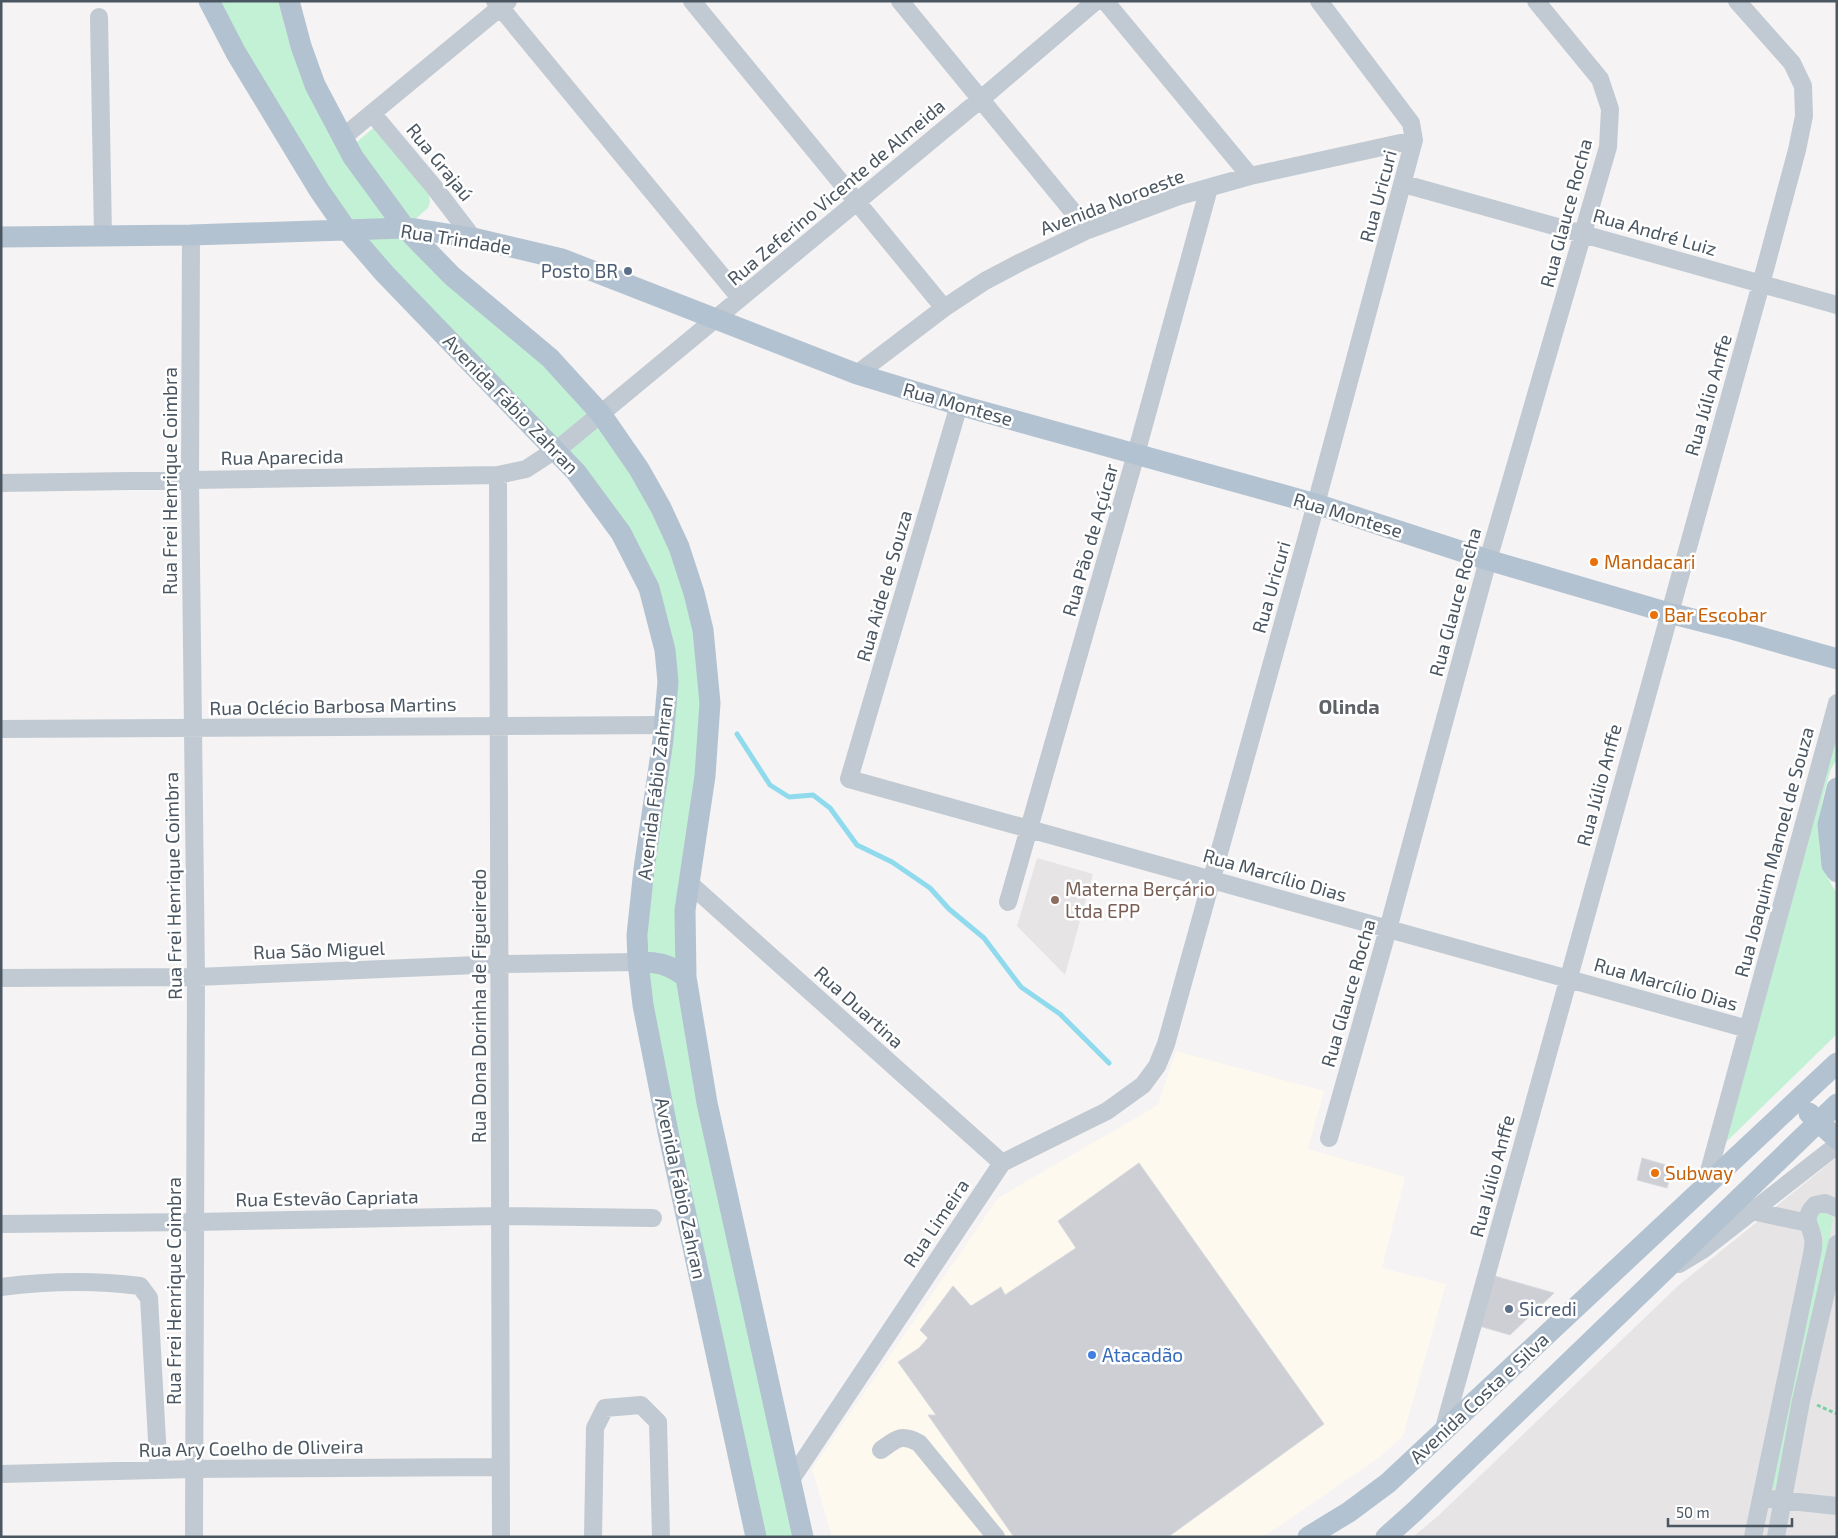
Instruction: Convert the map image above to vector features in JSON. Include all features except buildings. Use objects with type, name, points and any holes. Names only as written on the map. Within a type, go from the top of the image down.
[{"type":"main road","name":"Avenida Fábio Zahran","points":[[209,1],[241,61],[319,190],[346,229],[385,274],[557,450],[576,472],[621,533],[649,588],[665,650],[668,682],[665,725],[644,869],[638,934],[638,962],[642,1005],[756,1537]]},
{"type":"main road","points":[[289,1],[301,46],[315,85],[353,156],[405,228],[452,276],[550,358],[601,414],[639,469],[679,547],[694,593],[703,630],[710,703],[705,776],[685,910],[686,977],[707,1103],[802,1537]]},
{"type":"main road","name":"Rua Trindade","points":[[1,237],[416,228],[473,238],[562,259],[857,374]]},
{"type":"main road","name":"Rua Montese","points":[[857,374],[959,405],[1316,504],[1488,560],[1669,613],[1837,659]]},
{"type":"main road","points":[[1837,788],[1828,825],[1832,865],[1837,872]]},
{"type":"main road","points":[[638,962],[663,964],[672,967],[686,977]]},
{"type":"main road","name":"Avenida Costa e Silva","points":[[1308,1537],[1349,1512],[1388,1483],[1837,1063]]},
{"type":"main road","points":[[1795,1102],[1819,1121],[1837,1140]]},
{"type":"main road","name":"Avenida Costa e Silva","points":[[1386,1537],[1837,1104]]},
{"type":"street","points":[[692,1],[944,308]]},
{"type":"street","points":[[900,1],[1088,230]]},
{"type":"street","name":"Rua Zeferino Vicente de Almeida","points":[[557,450],[981,99],[1096,1]]},
{"type":"street","points":[[1106,1],[1250,176]]},
{"type":"street","points":[[1319,1],[1411,123],[1414,140]]},
{"type":"street","name":"Rua Glauce Rocha","points":[[1330,1138],[1488,560],[1608,147],[1610,109],[1600,79],[1536,1]]},
{"type":"street","name":"Rua Júlio Anffe","points":[[1443,1432],[1761,284],[1797,150],[1804,116],[1803,86],[1792,63],[1737,1]]},
{"type":"street","points":[[342,138],[501,3],[740,298]]},
{"type":"street","points":[[99,17],[103,236]]},
{"type":"street","name":"Rua Grajaú","points":[[372,113],[434,187],[473,238]]},
{"type":"street","name":"Avenida Noroeste","points":[[857,374],[944,308],[986,281],[1088,230],[1179,196],[1250,176],[1414,140]]},
{"type":"street","name":"Rua Uricuri","points":[[1166,1044],[1404,184],[1414,140]]},
{"type":"street","name":"Rua André Luiz","points":[[1404,184],[1837,305]]},
{"type":"street","name":"Rua Pão de Açúcar","points":[[1008,902],[1136,454],[1208,188]]},
{"type":"street","name":"Rua Frei Henrique Coimbra","points":[[191,234],[190,480],[196,977],[194,1537]]},
{"type":"street","name":"Rua Aide de Souza","points":[[849,779],[959,405]]},
{"type":"street","name":"Rua Aparecida","points":[[1,484],[498,475],[526,470],[557,450]]},
{"type":"street","name":"Rua Dona Dorinha de Figueiredo","points":[[498,475],[501,1537]]},
{"type":"street","name":"Rua Joaquim Manoel de Souza","points":[[1705,1186],[1837,703]]},
{"type":"street","name":"Rua Oclécio Barbosa Martins","points":[[1,729],[665,725]]},
{"type":"street","name":"Rua Marcílio Dias","points":[[849,779],[1748,1029]]},
{"type":"street","name":"Rua Duartina","points":[[689,883],[1002,1164]]},
{"type":"street","name":"Rua São Miguel","points":[[1,978],[196,977],[500,964],[638,962]]},
{"type":"street","name":"Rua Limeira","points":[[790,1481],[1002,1164],[1107,1111],[1128,1096],[1143,1085],[1157,1066],[1166,1044]]},
{"type":"street","points":[[1663,1273],[1704,1249],[1837,1145]]},
{"type":"street","points":[[1753,1537],[1812,1254],[1814,1239],[1808,1223],[1809,1211],[1815,1205],[1825,1204],[1837,1208]]},
{"type":"street","points":[[1752,1211],[1808,1223]]},
{"type":"street","name":"Rua Estevão Capriata","points":[[1,1224],[500,1216],[653,1218]]},
{"type":"street","points":[[1776,1537],[1801,1401],[1837,1244]]},
{"type":"street","points":[[1,1287],[36,1283],[77,1282],[140,1286],[149,1298],[158,1458],[157,1470]]},
{"type":"street","points":[[594,1537],[595,1428],[605,1408],[641,1404],[658,1422],[661,1537]]},
{"type":"street","points":[[881,1450],[898,1438],[908,1437],[919,1443],[996,1537]]},
{"type":"street","name":"Rua Ary Coelho de Oliveira","points":[[1,1474],[194,1469],[501,1467]]},
{"type":"street","points":[[1761,1498],[1837,1506]]},
{"type":"path","points":[[1801,1401],[1813,1403],[1837,1414]]},
{"type":"shaded area","name":"Materna Berçário Ltda EPP","points":[[1037,858],[1093,874],[1065,975],[1017,926]]},
{"type":"shaded area","points":[[1176,1051],[1324,1091],[1308,1149],[1405,1177],[1382,1268],[1446,1284],[1403,1436],[1380,1457],[1272,1531],[1260,1537],[832,1537],[812,1469],[998,1198],[1158,1105]]},
{"type":"shaded area","points":[[1837,1157],[1837,1537],[1413,1537],[1438,1516],[1679,1285]]},
{"type":"green space","points":[[214,1],[278,1],[291,49],[395,226],[352,227]]},
{"type":"green space","points":[[377,125],[428,186],[430,202],[428,208],[413,221],[352,146]]},
{"type":"green space","points":[[357,234],[403,234],[514,336],[592,415],[559,443]]},
{"type":"green space","points":[[597,424],[632,470],[689,592],[704,703],[679,912],[796,1537],[765,1537],[676,1130],[645,965],[672,648],[567,452]]},
{"type":"green space","points":[[1837,727],[1837,758],[1831,770],[1822,803],[1819,834],[1823,864],[1828,879],[1837,893],[1837,1034],[1723,1145]]},
{"type":"green space","points":[[1823,1212],[1831,1216],[1833,1220],[1779,1484],[1776,1490],[1773,1489],[1772,1483],[1823,1239],[1816,1217],[1819,1213]]},
{"type":"waterway","points":[[737,734],[770,785],[789,797],[813,795],[830,808],[857,845],[892,862],[930,888],[949,909],[984,938],[1021,987],[1060,1014],[1109,1063]]},
{"type":"place","name":"Posto BR","points":[[628,271]]},
{"type":"place","name":"Mandacari","points":[[1594,562]]},
{"type":"place","name":"Bar Escobar","points":[[1654,615]]},
{"type":"place","name":"Materna Berçário Ltda EPP","points":[[1055,900]]},
{"type":"place","name":"Subway","points":[[1655,1173]]},
{"type":"place","name":"Sicredi","points":[[1509,1309]]},
{"type":"place","name":"Atacadão","points":[[1092,1355]]},
{"type":"district","name":"Olinda","points":[[1349,707]]}]
